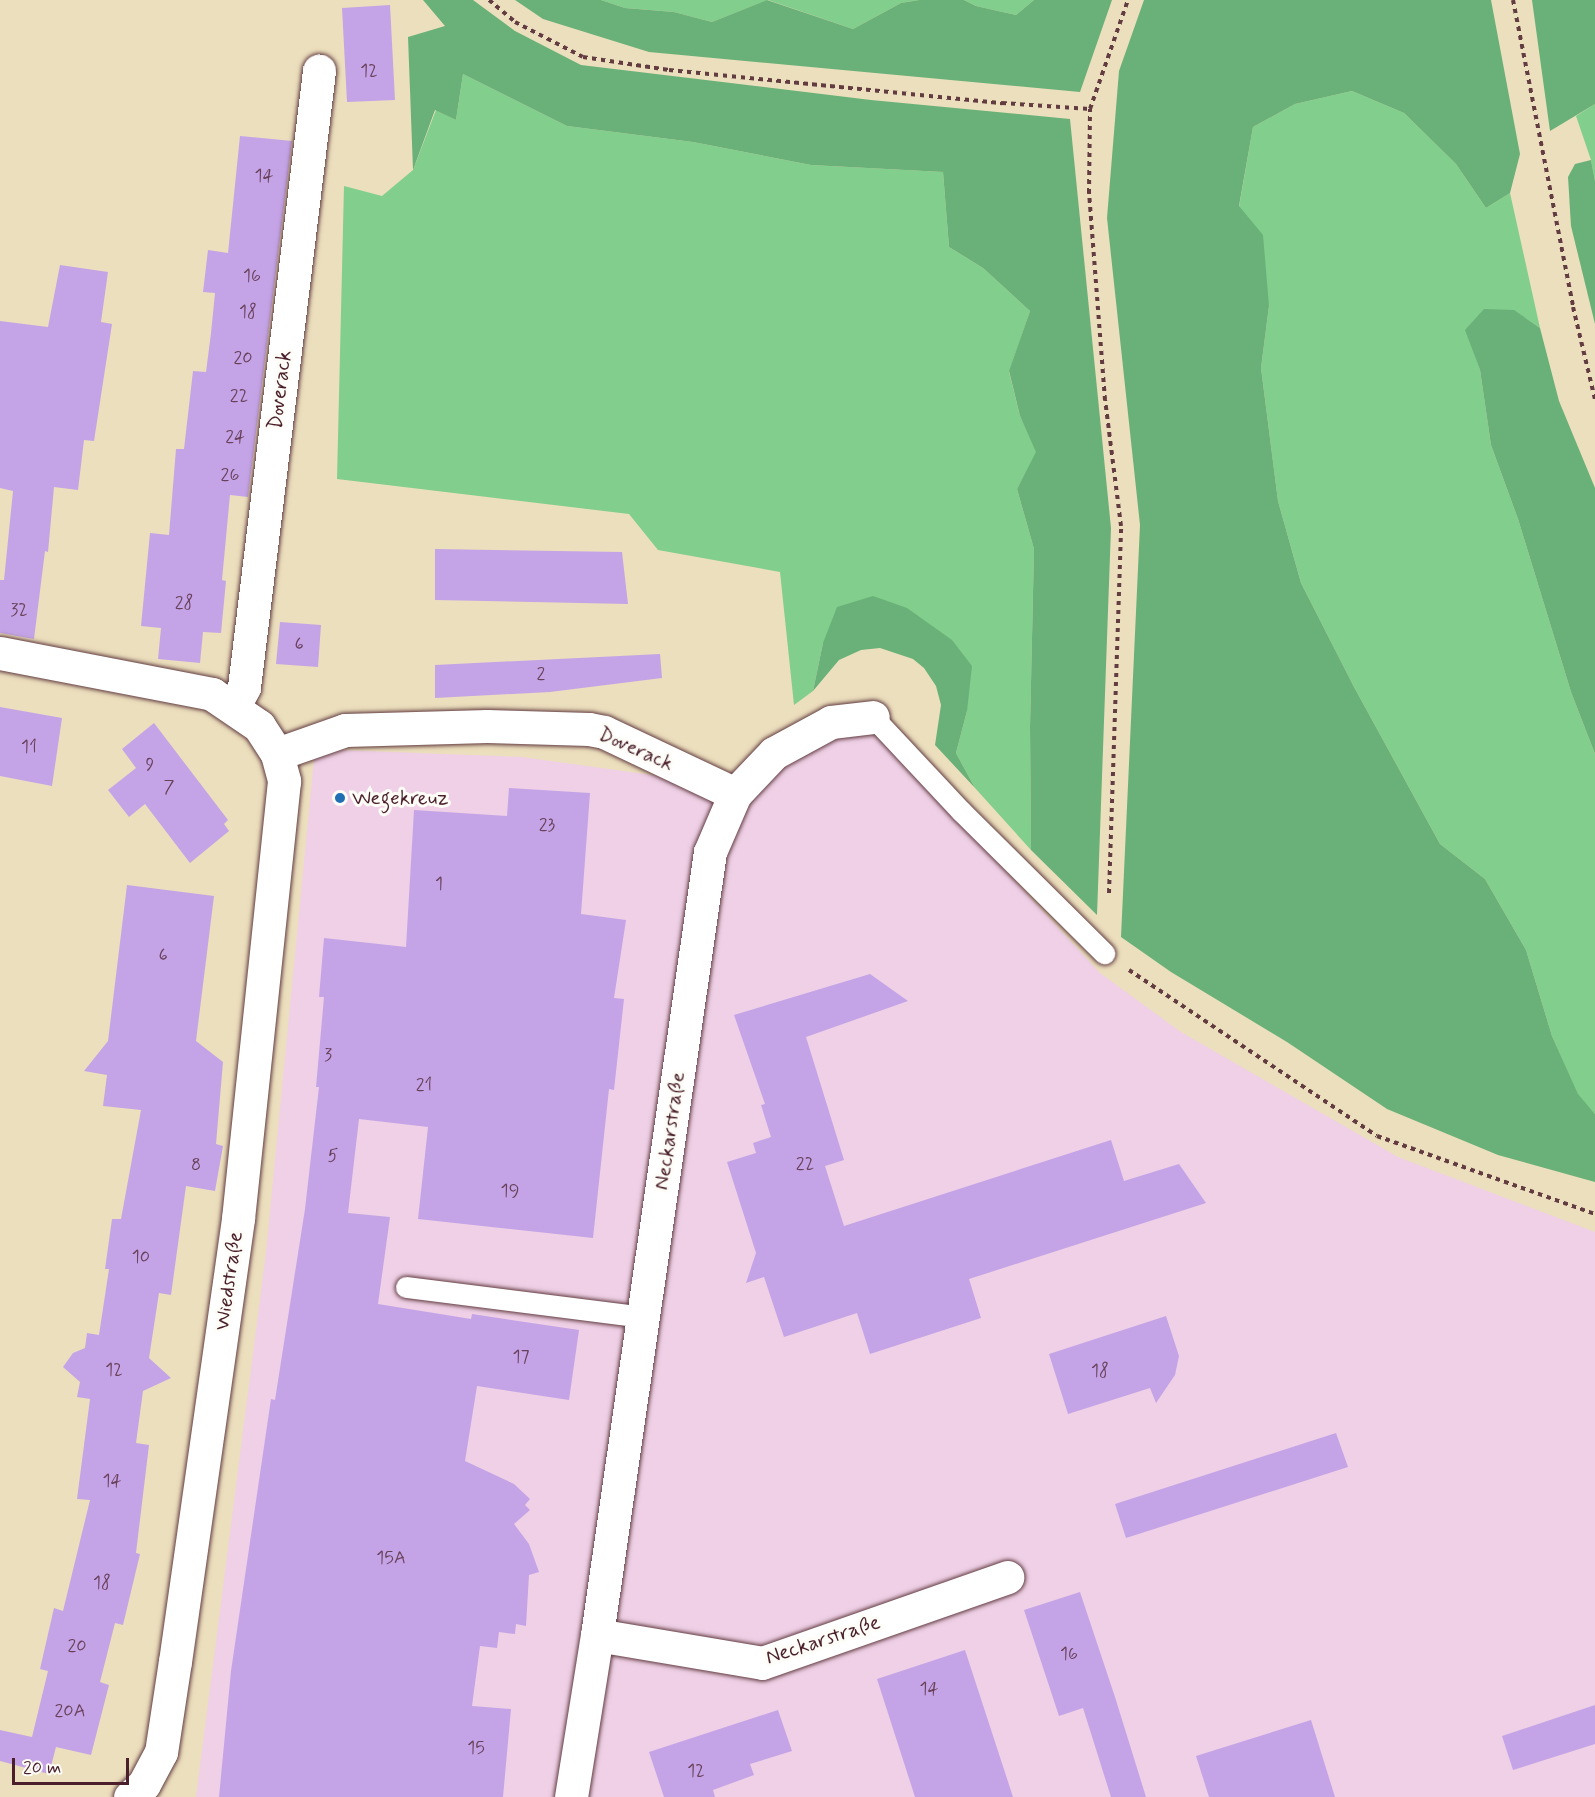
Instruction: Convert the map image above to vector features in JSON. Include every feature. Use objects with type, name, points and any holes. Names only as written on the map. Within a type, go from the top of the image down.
[{"type":"street","name":"Doverack","points":[[234,706],[244,687],[319,71]]},
{"type":"street","points":[[0,653],[212,694],[234,706],[259,726],[277,754]]},
{"type":"street","name":"Neckarstraße","points":[[571,1797],[597,1635],[710,852],[735,794],[774,753],[831,722],[873,717]]},
{"type":"street","name":"Doverack","points":[[277,754],[345,730],[487,726],[589,729],[604,732],[735,794]]},
{"type":"street","name":"Wiedstraße","points":[[130,1797],[144,1784],[161,1752],[233,1254],[284,781],[277,754]]},
{"type":"street","name":"Neckarstraße","points":[[597,1635],[762,1663],[1007,1577]]},
{"type":"lane","points":[[873,717],[961,811],[1104,953]]},
{"type":"lane","points":[[406,1287],[643,1317]]},
{"type":"path","points":[[489,0],[515,22],[583,57],[681,71],[1002,103],[1090,109]]},
{"type":"path","points":[[1109,893],[1121,526],[1105,400],[1089,193],[1090,109],[1128,0]]},
{"type":"path","points":[[1513,0],[1573,307],[1595,399]]},
{"type":"path","points":[[1104,953],[1377,1136],[1595,1214]]},
{"type":"shaded area","points":[[862,710],[942,802],[1100,973],[1181,1032],[1398,1157],[1595,1232],[1595,1797],[196,1797],[266,1252],[315,749],[522,757],[731,786]]},
{"type":"green space","points":[[423,0],[473,0],[515,31],[581,65],[871,100],[1070,119],[1111,528],[1097,915],[1031,850],[1030,727],[1034,549],[1017,489],[1036,452],[1020,416],[1009,371],[1030,311],[983,268],[949,247],[943,172],[811,165],[693,142],[567,126],[463,74],[456,120],[435,110],[413,170],[408,37],[445,26]]},
{"type":"green space","points":[[515,0],[601,0],[625,8],[674,12],[712,22],[767,0],[853,29],[901,3],[919,0],[964,0],[976,6],[1016,15],[1034,0],[1112,0],[1080,92],[649,52],[543,19]]},
{"type":"green space","points":[[601,0],[768,0],[712,22],[674,12],[625,8]]},
{"type":"green space","points":[[768,0],[919,0],[901,3],[853,29]]},
{"type":"green space","points":[[964,0],[1034,0],[1016,15],[976,6]]},
{"type":"green space","points":[[1144,0],[1491,0],[1520,154],[1510,193],[1486,208],[1456,164],[1404,113],[1352,91],[1295,104],[1253,127],[1239,206],[1263,235],[1269,306],[1261,368],[1278,501],[1301,583],[1354,687],[1440,844],[1485,879],[1526,950],[1552,1036],[1578,1094],[1595,1114],[1595,1182],[1498,1155],[1387,1109],[1287,1042],[1171,972],[1121,937],[1140,525],[1107,218],[1119,71]]},
{"type":"green space","points":[[1532,0],[1595,0],[1595,104],[1550,131]]},
{"type":"green space","points":[[463,74],[567,126],[693,142],[811,165],[943,172],[949,247],[983,268],[1030,311],[1009,372],[1020,416],[1037,452],[1017,489],[1034,549],[1030,727],[1031,850],[975,788],[956,753],[967,711],[952,640],[823,643],[813,691],[794,705],[780,572],[658,550],[629,514],[337,479],[344,186],[382,196],[413,170],[436,110],[456,120]]},
{"type":"green space","points":[[1352,91],[1404,113],[1456,164],[1486,208],[1510,193],[1540,328],[1513,310],[1466,330],[1480,370],[1491,445],[1518,519],[1571,692],[1595,754],[1595,1114],[1578,1095],[1552,1036],[1526,950],[1485,879],[1440,844],[1354,687],[1301,583],[1278,501],[1261,368],[1269,306],[1239,207],[1253,127],[1295,104]]},
{"type":"green space","points":[[1595,104],[1595,181],[1591,160],[1576,116]]},
{"type":"green space","points":[[1591,160],[1595,181],[1595,324],[1571,226],[1568,177],[1575,164]]},
{"type":"green space","points":[[1484,309],[1514,310],[1540,328],[1559,401],[1595,488],[1595,754],[1571,692],[1518,519],[1491,445],[1480,370],[1465,330]]},
{"type":"green space","points":[[873,596],[907,608],[952,640],[972,666],[967,711],[956,753],[975,788],[935,745],[941,705],[936,686],[924,668],[913,659],[880,648],[861,650],[839,660],[813,691],[823,643],[837,607]]},
{"type":"building","points":[[390,5],[395,100],[347,102],[342,8]]},
{"type":"building","points":[[240,136],[292,141],[248,497],[230,495],[222,580],[226,581],[221,633],[203,632],[200,663],[158,659],[161,628],[141,626],[150,533],[169,535],[176,449],[184,449],[193,371],[206,372],[215,293],[203,292],[208,250],[228,253]]},
{"type":"building","points":[[60,265],[108,272],[101,322],[112,324],[94,441],[84,440],[78,490],[54,487],[48,552],[45,551],[34,639],[0,633],[0,580],[4,580],[13,491],[0,488],[0,321],[48,327]]},
{"type":"building","points":[[435,549],[622,552],[628,604],[435,600]]},
{"type":"building","points":[[280,622],[321,625],[318,667],[276,664]]},
{"type":"building","points":[[660,654],[662,678],[550,692],[435,698],[435,665]]},
{"type":"building","points":[[0,707],[62,718],[52,786],[0,776]]},
{"type":"building","points":[[154,723],[228,820],[224,824],[229,831],[190,863],[145,804],[129,817],[108,790],[136,768],[122,749]]},
{"type":"building","points":[[509,788],[590,793],[581,914],[626,920],[614,998],[624,999],[614,1090],[609,1089],[593,1238],[418,1219],[428,1127],[359,1119],[348,1213],[390,1217],[378,1304],[471,1319],[472,1314],[579,1330],[569,1400],[477,1386],[465,1461],[514,1484],[530,1499],[525,1505],[530,1510],[514,1524],[529,1544],[539,1572],[529,1575],[526,1626],[516,1624],[515,1634],[499,1632],[497,1648],[480,1646],[472,1706],[511,1709],[503,1797],[219,1797],[231,1671],[271,1399],[275,1400],[305,1209],[319,1087],[316,1087],[324,997],[319,997],[324,938],[406,947],[414,810],[507,816]]},
{"type":"building","points":[[127,885],[214,896],[196,1041],[223,1062],[216,1144],[223,1146],[215,1191],[186,1186],[171,1295],[159,1293],[149,1358],[171,1378],[143,1391],[136,1443],[149,1445],[136,1553],[140,1554],[123,1625],[115,1623],[100,1682],[109,1685],[91,1755],[56,1747],[49,1774],[0,1761],[0,1730],[32,1737],[48,1671],[40,1669],[54,1608],[63,1611],[90,1500],[77,1499],[90,1399],[77,1397],[80,1382],[63,1367],[73,1353],[85,1348],[87,1333],[99,1335],[109,1269],[105,1269],[112,1219],[121,1219],[141,1110],[103,1106],[107,1075],[84,1071],[108,1041]]},
{"type":"building","points":[[870,974],[908,1001],[806,1037],[844,1160],[825,1166],[844,1226],[1111,1140],[1124,1181],[1179,1164],[1206,1203],[969,1279],[981,1318],[870,1354],[857,1313],[784,1337],[764,1277],[746,1283],[756,1253],[727,1162],[756,1153],[753,1143],[771,1137],[761,1105],[765,1104],[734,1015]]},
{"type":"building","points":[[1166,1316],[1179,1356],[1175,1375],[1156,1403],[1150,1388],[1068,1414],[1049,1354]]},
{"type":"building","points":[[1336,1433],[1348,1467],[1126,1538],[1115,1504]]},
{"type":"building","points":[[1080,1592],[1146,1797],[1111,1797],[1083,1708],[1059,1716],[1024,1610]]},
{"type":"building","points":[[965,1650],[1013,1797],[915,1797],[877,1679]]},
{"type":"building","points":[[1595,1705],[1595,1744],[1513,1770],[1502,1736]]},
{"type":"building","points":[[778,1710],[792,1751],[750,1764],[754,1775],[713,1790],[715,1797],[664,1797],[649,1752]]},
{"type":"building","points":[[1311,1720],[1335,1797],[1209,1797],[1196,1756]]},
{"type":"place","name":"Wegekreuz","points":[[340,798]]}]
